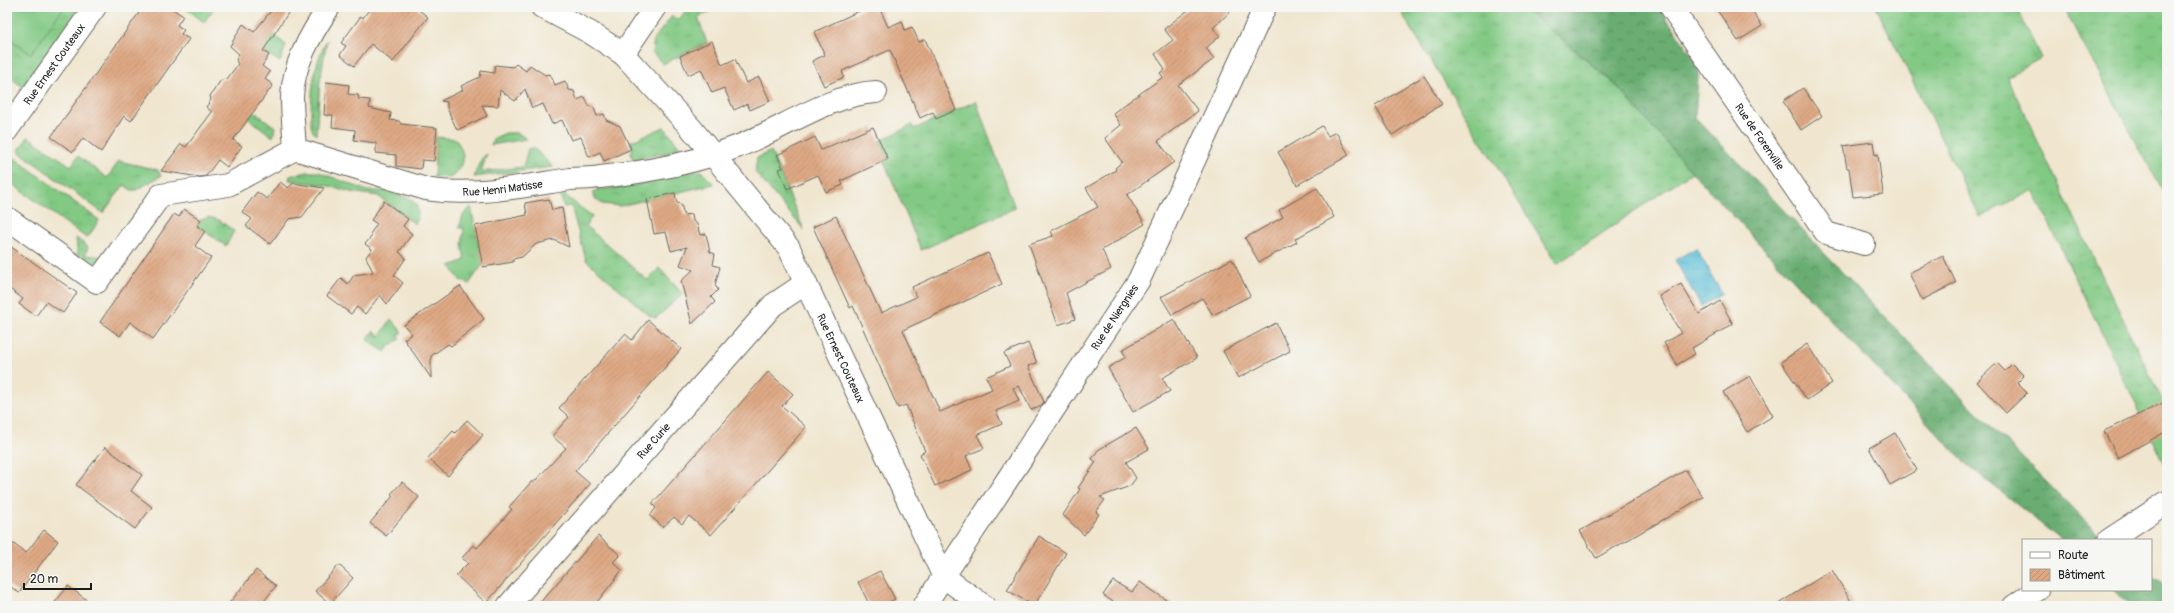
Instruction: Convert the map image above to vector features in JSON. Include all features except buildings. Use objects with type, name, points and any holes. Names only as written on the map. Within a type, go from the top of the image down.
[{"type":"street","name":"Rue Ernest Couteaux","points":[[9,122],[95,7]]},
{"type":"street","points":[[7,218],[97,282],[161,195],[228,185],[295,149],[292,97],[294,79],[307,43],[329,7]]},
{"type":"street","name":"Rue Ernest Couteaux","points":[[542,7],[591,33],[623,54],[713,155],[789,248],[944,577]]},
{"type":"street","points":[[623,54],[656,7]]},
{"type":"street","name":"Rue de Niergnies","points":[[924,606],[1139,280],[1265,7]]},
{"type":"street","name":"Rue de Forenville","points":[[1671,7],[1826,233],[1864,244]]},
{"type":"street","points":[[713,155],[740,145],[850,95],[876,92]]},
{"type":"street","name":"Rue Henri Matisse","points":[[295,149],[426,189],[445,192],[503,189],[575,179],[623,175],[677,165],[713,155]]},
{"type":"street","name":"Rue Curie","points":[[508,606],[773,305],[806,283]]},
{"type":"street","points":[[2111,539],[2167,502]]},
{"type":"street","points":[[944,577],[984,606]]},
{"type":"street","points":[[2014,606],[2036,591]]},
{"type":"green space","points":[[7,7],[80,7],[23,87],[7,75]]},
{"type":"green space","points":[[13,7],[64,7],[31,54],[7,37],[7,16]]},
{"type":"green space","points":[[184,7],[215,7],[204,22]]},
{"type":"green space","points":[[688,7],[721,7],[698,17],[707,43],[663,64],[652,52],[654,39],[672,16],[679,20]]},
{"type":"green space","points":[[1398,7],[1523,7],[1615,84],[1692,172],[1557,264]]},
{"type":"green space","points":[[1523,7],[1659,7],[1699,66],[1695,117],[1936,371],[2103,539],[2060,539],[1965,463],[1692,172],[1615,84]]},
{"type":"green space","points":[[1876,7],[2016,7],[2041,58],[2007,77],[2167,411],[2167,469],[2033,190],[1980,217]]},
{"type":"green space","points":[[2063,7],[2167,7],[2167,108],[2161,112],[2167,122],[2167,199]]},
{"type":"green space","points":[[273,34],[286,45],[280,62],[263,51]]},
{"type":"green space","points":[[327,40],[320,81],[316,135],[313,132],[311,125],[313,81],[318,60]]},
{"type":"green space","points":[[976,101],[1015,208],[921,250],[884,161],[888,159],[880,141],[912,125],[914,129]]},
{"type":"green space","points":[[248,107],[275,127],[273,137],[243,114]]},
{"type":"green space","points":[[664,127],[680,147],[670,152],[633,160],[631,153],[633,148],[630,142]]},
{"type":"green space","points":[[506,133],[518,133],[527,139],[491,145],[494,138]]},
{"type":"green space","points":[[28,137],[71,166],[78,156],[107,178],[119,161],[158,170],[161,176],[136,190],[131,190],[124,185],[103,213],[18,151]]},
{"type":"green space","points":[[436,137],[456,139],[462,150],[463,160],[460,169],[450,178],[434,177]]},
{"type":"green space","points":[[534,148],[553,167],[474,177],[480,161],[487,154],[481,172],[523,167],[528,149]]},
{"type":"green space","points":[[771,151],[804,230],[755,172],[757,158]]},
{"type":"green space","points":[[13,157],[99,220],[89,236],[85,237],[7,180],[7,166]]},
{"type":"green space","points":[[701,171],[714,184],[620,206],[602,204],[593,197],[593,193],[596,190],[637,185],[687,172]]},
{"type":"green space","points":[[307,172],[319,172],[368,191],[386,191],[411,199],[417,205],[418,219],[415,224],[378,196],[351,192],[325,185],[289,180],[290,176]]},
{"type":"green space","points":[[559,191],[592,216],[586,226],[647,280],[659,268],[683,294],[656,318],[650,316],[586,260],[571,206],[564,207]]},
{"type":"green space","points":[[471,207],[483,264],[469,284],[460,280],[450,266],[465,260],[462,245],[464,228],[459,228],[463,215]]},
{"type":"green space","points":[[209,217],[219,220],[234,231],[226,246],[197,226],[201,220]]},
{"type":"green space","points":[[76,238],[88,247],[85,255],[104,257],[90,266],[78,260]]},
{"type":"green space","points":[[391,319],[402,332],[398,335],[400,339],[389,346],[385,352],[367,340],[373,331],[380,336]]},
{"type":"green space","points":[[2152,577],[2167,586],[2167,606],[2131,606],[2115,591],[2152,591]]},
{"type":"water","points":[[1696,248],[1722,294],[1701,306],[1675,260]]}]
